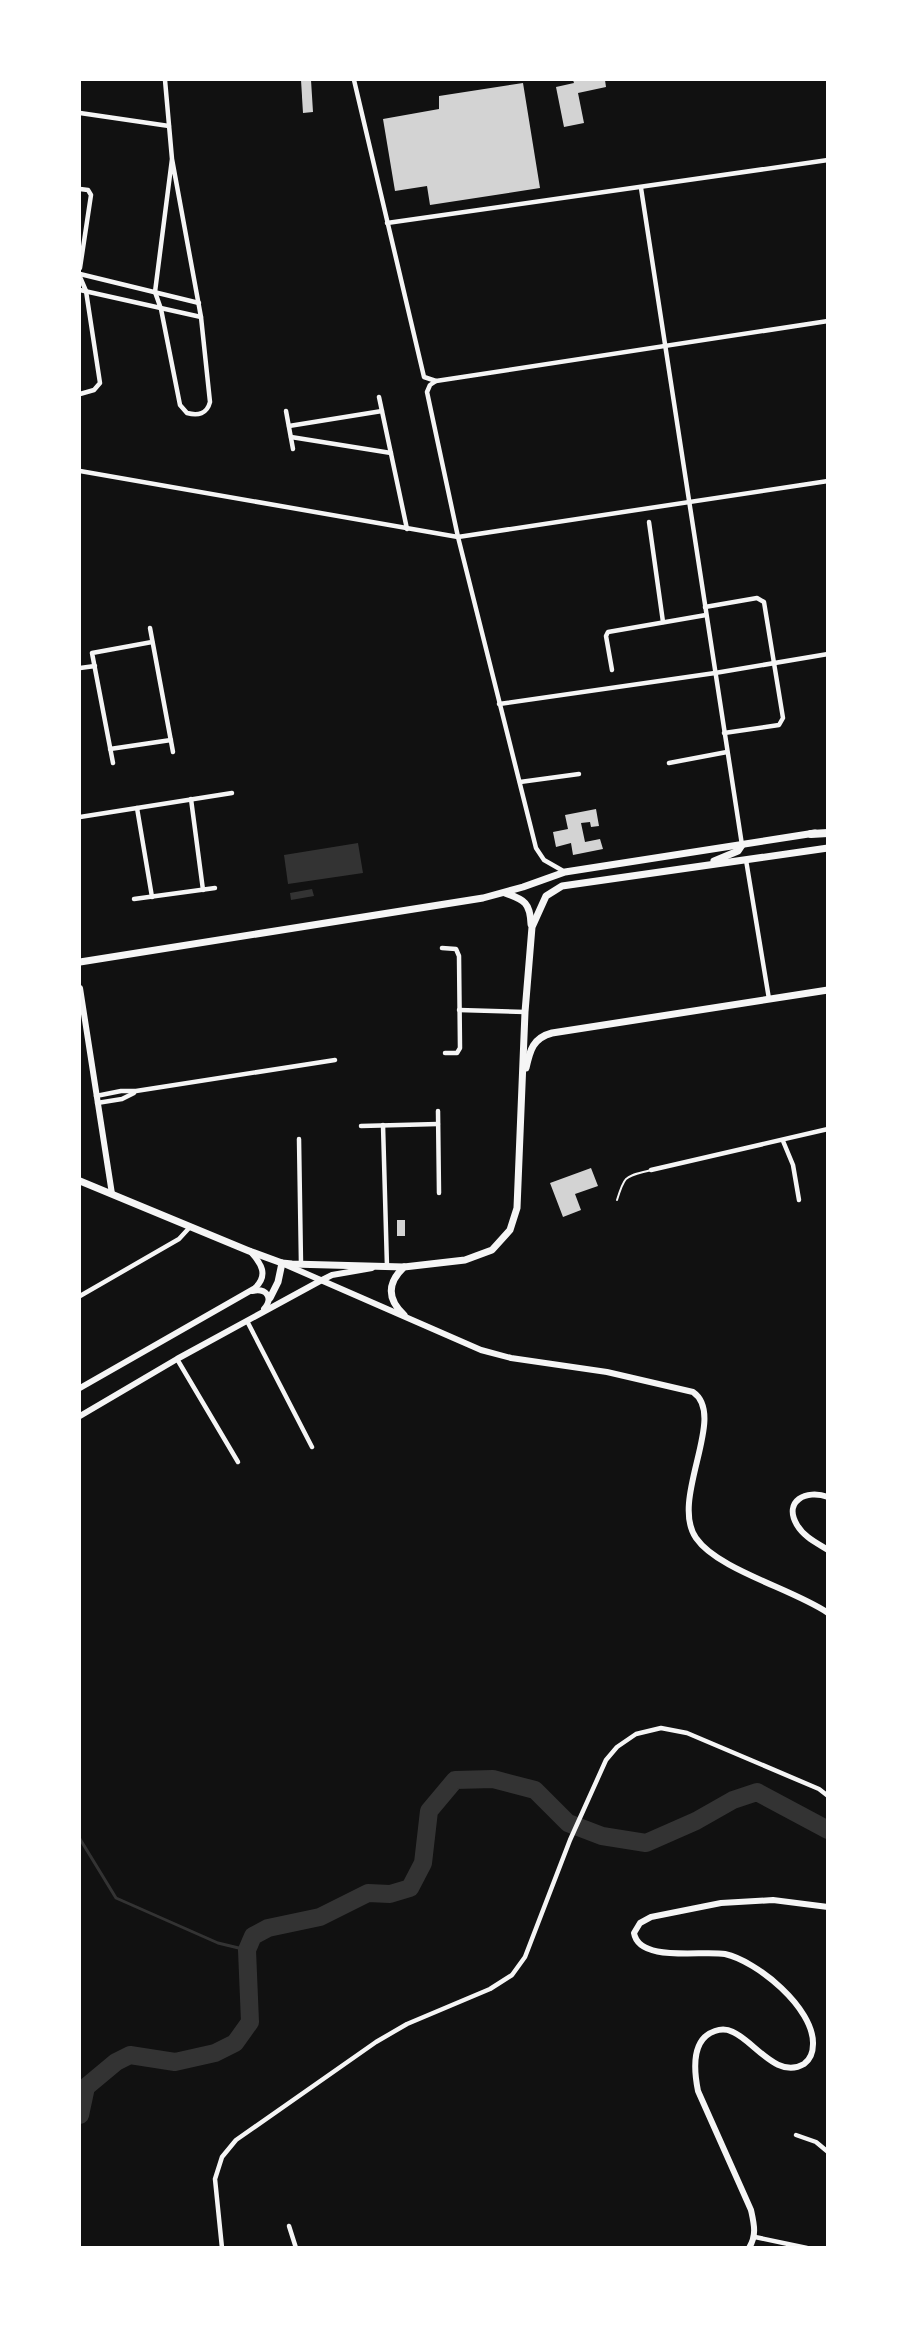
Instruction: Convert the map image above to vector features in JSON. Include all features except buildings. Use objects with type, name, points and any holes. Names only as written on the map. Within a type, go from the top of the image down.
[{"type":"main road","points":[[80,962],[483,898],[565,872],[828,832]]},
{"type":"main road","points":[[700,866],[738,851],[742,845]]},
{"type":"main road","points":[[532,927],[546,896],[562,886],[828,848]]},
{"type":"main road","points":[[80,1181],[282,1263],[404,1267],[465,1260],[492,1250],[501,1242],[515,1220],[517,1208],[525,1012],[532,927],[530,910],[526,904],[504,893]]},
{"type":"main road","points":[[522,1085],[533,1044],[544,1035],[828,990]]},
{"type":"main road","points":[[270,1298],[278,1282],[282,1263]]},
{"type":"main road","points":[[404,1267],[392,1281],[390,1293],[396,1307],[404,1315]]},
{"type":"street","points":[[165,80],[172,159],[201,317],[210,402],[204,413],[191,414],[180,405],[161,309],[155,292],[172,159]]},
{"type":"street","points":[[354,80],[424,377],[436,381],[828,321]]},
{"type":"street","points":[[80,113],[169,126]]},
{"type":"street","points":[[387,224],[828,160]]},
{"type":"street","points":[[641,188],[742,845]]},
{"type":"street","points":[[80,189],[88,190],[91,195],[80,268]]},
{"type":"street","points":[[80,276],[198,303]]},
{"type":"street","points":[[80,276],[86,291],[100,383],[94,390],[80,394]]},
{"type":"street","points":[[80,290],[201,317]]},
{"type":"street","points":[[436,381],[427,392],[458,537],[536,848],[544,860],[565,872]]},
{"type":"street","points":[[380,398],[407,529]]},
{"type":"street","points":[[286,411],[292,449]]},
{"type":"street","points":[[289,426],[382,411]]},
{"type":"street","points":[[291,437],[391,453]]},
{"type":"street","points":[[80,471],[458,537],[689,504],[828,481]]},
{"type":"street","points":[[649,522],[663,621]]},
{"type":"street","points":[[705,607],[761,599],[764,602],[782,722],[779,725],[724,733]]},
{"type":"street","points":[[612,669],[606,636],[608,632],[706,615]]},
{"type":"street","points":[[150,628],[173,752]]},
{"type":"street","points":[[113,763],[92,653],[152,642]]},
{"type":"street","points":[[499,704],[715,673],[828,654]]},
{"type":"street","points":[[80,668],[95,666]]},
{"type":"street","points":[[110,749],[171,740]]},
{"type":"street","points":[[669,763],[727,752]]},
{"type":"street","points":[[519,782],[579,774]]},
{"type":"street","points":[[80,817],[232,793]]},
{"type":"street","points":[[191,799],[203,890]]},
{"type":"street","points":[[137,808],[152,897]]},
{"type":"street","points":[[746,859],[769,999]]},
{"type":"street","points":[[134,899],[215,888]]},
{"type":"street","points":[[442,948],[452,948],[459,952],[460,1048],[457,1053],[445,1053]]},
{"type":"street","points":[[80,988],[112,1194]]},
{"type":"street","points":[[459,1010],[525,1012]]},
{"type":"street","points":[[97,1099],[122,1099],[136,1091],[334,1060]]},
{"type":"street","points":[[438,1111],[439,1193]]},
{"type":"street","points":[[362,1126],[438,1124]]},
{"type":"street","points":[[383,1125],[387,1267]]},
{"type":"street","points":[[651,1170],[828,1129]]},
{"type":"street","points":[[299,1139],[301,1264]]},
{"type":"street","points":[[783,1141],[793,1165],[799,1200]]},
{"type":"street","points":[[80,1296],[179,1239],[190,1227]]},
{"type":"street","points":[[80,1388],[251,1291],[263,1278],[263,1270],[249,1251]]},
{"type":"street","points":[[282,1263],[481,1350],[497,1355],[607,1372],[687,1390],[697,1395],[704,1405],[705,1422],[689,1498],[688,1520],[694,1536],[713,1555],[828,1613]]},
{"type":"street","points":[[80,1416],[177,1359],[320,1281],[338,1274],[378,1267]]},
{"type":"street","points":[[251,1291],[262,1290],[270,1298],[269,1304],[262,1313]]},
{"type":"street","points":[[247,1321],[312,1447]]},
{"type":"street","points":[[177,1359],[238,1462]]},
{"type":"street","points":[[828,1497],[815,1493],[802,1496],[797,1500],[794,1514],[802,1532],[828,1550]]},
{"type":"street","points":[[222,2247],[215,2179],[222,2157],[236,2140],[407,2024],[490,1989],[512,1975],[525,1957],[570,1840],[606,1760],[617,1747],[636,1734],[661,1728],[687,1733],[819,1789],[828,1796]]},
{"type":"street","points":[[819,1789],[828,1789]]},
{"type":"street","points":[[749,2247],[755,2237],[755,2226],[748,2203],[698,2091],[696,2079],[699,2046],[708,2034],[721,2029],[729,2030],[741,2036],[773,2062],[797,2066],[803,2064],[812,2054],[813,2040],[808,2022],[796,2004],[781,1989],[742,1960],[717,1953],[649,1950],[638,1944],[634,1933],[640,1923],[657,1915],[721,1903],[773,1900],[828,1907]]},
{"type":"street","points":[[796,2135],[816,2142],[828,2152]]},
{"type":"street","points":[[289,2226],[296,2247]]},
{"type":"street","points":[[755,2237],[807,2247]]},
{"type":"lane","points":[[616,1200],[623,1180],[651,1170]]},
{"type":"shaded area","points":[[358,843],[363,873],[288,884],[284,855]]},
{"type":"shaded area","points":[[312,889],[314,896],[291,900],[290,893]]},
{"type":"waterway","points":[[80,2115],[86,2087],[116,2062],[130,2055],[175,2062],[215,2053],[235,2043],[250,2022],[247,1950],[253,1936],[268,1928],[320,1917],[368,1893],[390,1894],[410,1888],[423,1863],[429,1811],[455,1780],[493,1779],[535,1790],[568,1823],[602,1836],[646,1843],[696,1821],[733,1800],[757,1792],[828,1830]]},
{"type":"waterway","points":[[80,1839],[116,1898],[218,1943],[247,1950]]}]
